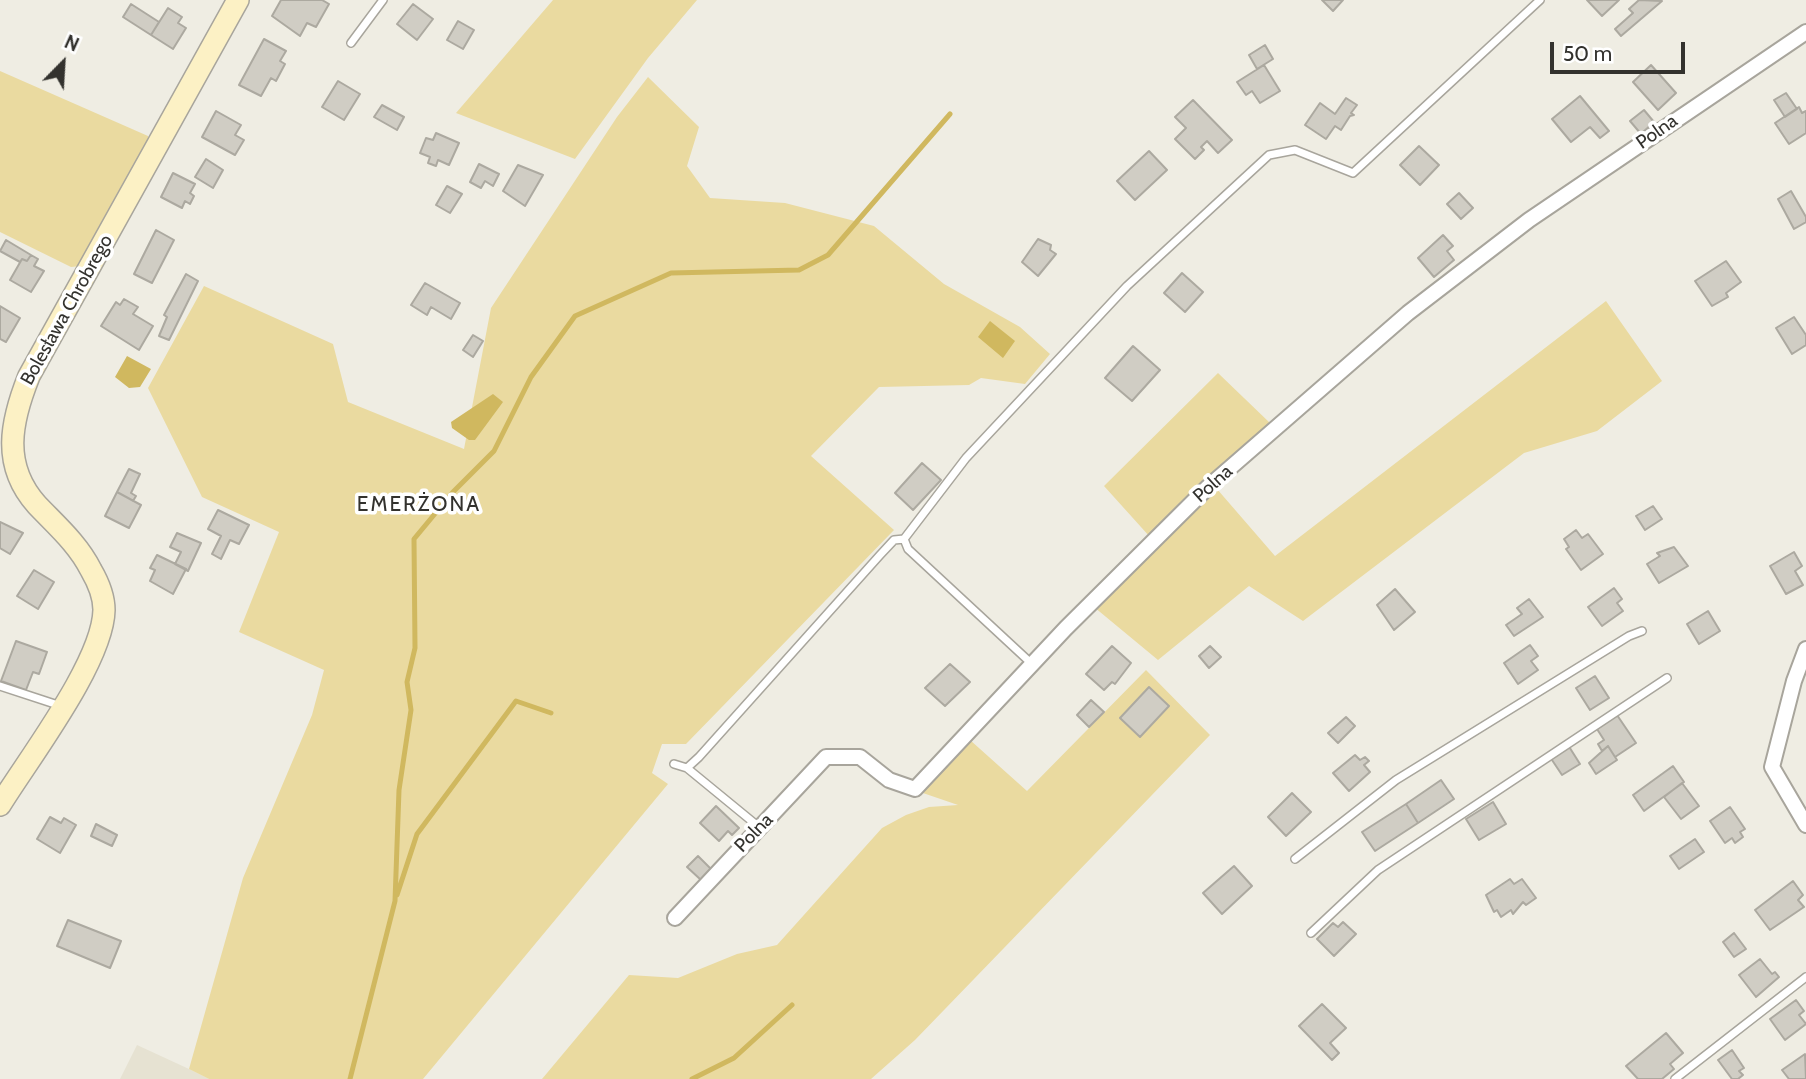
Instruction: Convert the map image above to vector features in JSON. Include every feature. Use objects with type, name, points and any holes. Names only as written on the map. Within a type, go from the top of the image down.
[{"type":"street","name":"Bolesława Chrobrego","points":[[0,805],[84,671],[100,632],[104,609],[101,588],[80,549],[34,502],[19,479],[12,448],[14,415],[29,376],[238,0]]},
{"type":"street","name":"Polna","points":[[675,918],[827,757],[860,757],[889,780],[915,789],[1032,664],[1208,487],[1408,313],[1530,220],[1806,32]]},
{"type":"street","points":[[1806,649],[1794,681],[1772,767],[1806,825]]},
{"type":"lane","points":[[351,43],[383,0]]},
{"type":"lane","points":[[687,768],[894,540],[904,539],[966,458],[1127,286],[1269,155],[1295,150],[1353,173],[1540,0]]},
{"type":"lane","points":[[904,539],[908,550],[920,562],[1032,664]]},
{"type":"lane","points":[[1295,859],[1396,780],[1629,636],[1642,631]]},
{"type":"lane","points":[[1311,933],[1378,870],[1668,678]]},
{"type":"lane","points":[[0,686],[62,706]]},
{"type":"lane","points":[[674,764],[687,768],[759,827]]},
{"type":"lane","points":[[1675,1079],[1806,977]]},
{"type":"shaded area","points":[[553,0],[697,0],[648,58],[575,159],[456,113]]},
{"type":"shaded area","points":[[0,71],[148,136],[149,145],[81,266],[71,267],[0,232]]},
{"type":"shaded area","points":[[648,77],[699,127],[687,166],[710,198],[785,203],[874,226],[944,284],[1020,327],[1050,354],[1025,384],[981,378],[969,385],[879,387],[811,456],[894,530],[686,744],[662,744],[652,773],[668,784],[423,1079],[209,1079],[189,1069],[243,878],[312,715],[324,670],[239,632],[279,532],[202,497],[148,388],[204,286],[333,344],[348,402],[464,449],[491,308],[617,117]]},
{"type":"shaded area","points":[[1606,301],[1662,381],[1597,431],[1524,453],[1303,621],[1249,586],[1158,660],[1094,607],[1217,489],[1275,556]]},
{"type":"shaded area","points":[[990,321],[1015,341],[1003,358],[978,337]]},
{"type":"shaded area","points":[[127,356],[151,369],[140,387],[129,388],[115,377]]},
{"type":"shaded area","points":[[1218,373],[1270,423],[1150,537],[1104,486]]},
{"type":"shaded area","points":[[493,394],[503,402],[475,440],[469,440],[452,428],[451,422]]},
{"type":"shaded area","points":[[1146,670],[1210,735],[915,1040],[871,1079],[542,1079],[629,975],[678,978],[737,954],[777,945],[882,828],[929,807],[958,805],[920,792],[970,740],[1027,791]]},
{"type":"shaded area","points":[[137,1045],[189,1069],[209,1079],[120,1079]]},
{"type":"building","points":[[281,0],[322,0],[329,4],[316,27],[307,23],[300,36],[272,16]]},
{"type":"building","points":[[1322,0],[1343,0],[1333,11]]},
{"type":"building","points":[[1587,0],[1619,0],[1602,16]]},
{"type":"building","points":[[1639,0],[1662,1],[1621,36],[1615,29],[1633,13],[1629,9]]},
{"type":"building","points":[[131,4],[159,22],[151,35],[123,17]]},
{"type":"building","points":[[413,4],[433,19],[417,40],[397,24]]},
{"type":"building","points":[[168,8],[182,17],[178,23],[186,28],[173,49],[151,35]]},
{"type":"building","points":[[458,21],[474,30],[463,49],[447,40]]},
{"type":"building","points":[[264,39],[286,51],[280,61],[285,64],[276,81],[271,78],[261,96],[239,85]]},
{"type":"building","points":[[1265,45],[1273,59],[1257,69],[1249,55]]},
{"type":"building","points":[[1264,65],[1280,91],[1260,103],[1252,91],[1246,95],[1237,82]]},
{"type":"building","points":[[1651,65],[1676,93],[1658,110],[1633,82]]},
{"type":"building","points":[[338,81],[360,94],[344,120],[322,107]]},
{"type":"building","points":[[1786,93],[1797,109],[1785,117],[1774,100]]},
{"type":"building","points":[[1580,96],[1609,131],[1600,138],[1590,127],[1571,142],[1552,119]]},
{"type":"building","points":[[1346,98],[1357,105],[1351,113],[1354,115],[1350,116],[1341,130],[1335,126],[1326,139],[1305,125],[1320,103],[1335,114]]},
{"type":"building","points":[[1193,100],[1232,140],[1218,153],[1207,141],[1201,147],[1204,150],[1195,159],[1175,139],[1186,128],[1175,117]]},
{"type":"building","points":[[382,105],[404,117],[397,130],[374,117]]},
{"type":"building","points":[[1799,107],[1802,113],[1806,111],[1806,133],[1789,144],[1775,123]]},
{"type":"building","points":[[1644,110],[1654,122],[1641,134],[1630,121]]},
{"type":"building","points":[[216,111],[241,125],[235,135],[244,140],[235,155],[202,137]]},
{"type":"building","points":[[436,133],[459,143],[449,165],[438,160],[436,166],[428,163],[430,157],[420,153],[426,138],[433,140]]},
{"type":"building","points":[[1419,146],[1439,165],[1420,185],[1400,165]]},
{"type":"building","points":[[1149,151],[1167,170],[1135,200],[1117,181]]},
{"type":"building","points":[[206,159],[223,170],[213,188],[195,177]]},
{"type":"building","points":[[479,164],[499,174],[493,186],[485,181],[481,188],[470,182]]},
{"type":"building","points":[[518,165],[543,175],[525,206],[503,191]]},
{"type":"building","points":[[173,173],[195,184],[190,193],[194,196],[190,204],[185,201],[182,208],[161,197]]},
{"type":"building","points":[[447,186],[462,194],[450,213],[436,205]]},
{"type":"building","points":[[1791,191],[1806,217],[1806,222],[1794,229],[1778,199]]},
{"type":"building","points":[[1459,193],[1473,208],[1461,219],[1447,204]]},
{"type":"building","points":[[156,230],[174,240],[152,283],[134,274]]},
{"type":"building","points":[[1443,235],[1453,246],[1447,251],[1454,260],[1434,277],[1418,258]]},
{"type":"building","points":[[1038,239],[1051,245],[1050,250],[1056,254],[1038,276],[1022,262]]},
{"type":"building","points":[[6,240],[31,255],[27,261],[22,259],[20,262],[0,251]]},
{"type":"building","points":[[31,255],[38,259],[34,266],[44,271],[31,292],[10,280],[22,259],[27,261]]},
{"type":"building","points":[[1726,261],[1741,282],[1726,293],[1728,297],[1712,306],[1695,281]]},
{"type":"building","points":[[1182,273],[1203,292],[1185,312],[1164,293]]},
{"type":"building","points":[[186,274],[198,281],[169,340],[159,336],[167,317],[164,315]]},
{"type":"building","points":[[425,283],[460,303],[451,319],[431,307],[427,315],[411,305]]},
{"type":"building","points":[[124,299],[138,307],[133,314],[153,326],[139,350],[101,326],[116,302],[120,305]]},
{"type":"building","points":[[0,306],[20,318],[6,342],[0,339]]},
{"type":"building","points":[[1794,317],[1806,335],[1806,345],[1792,354],[1776,328]]},
{"type":"building","points":[[473,335],[483,341],[473,357],[463,350]]},
{"type":"building","points":[[1133,346],[1160,370],[1132,401],[1105,378]]},
{"type":"building","points":[[922,463],[941,480],[913,510],[895,493]]},
{"type":"building","points":[[129,469],[140,474],[131,493],[136,496],[133,501],[117,492]]},
{"type":"building","points":[[117,492],[141,505],[129,528],[105,516]]},
{"type":"building","points":[[1653,506],[1662,519],[1645,530],[1636,516]]},
{"type":"building","points":[[218,510],[249,525],[239,544],[230,540],[221,559],[212,554],[221,536],[208,529]]},
{"type":"building","points":[[0,522],[23,533],[10,554],[0,548]]},
{"type":"building","points":[[1576,530],[1582,538],[1588,534],[1603,554],[1581,570],[1566,549],[1569,547],[1564,539]]},
{"type":"building","points":[[177,533],[201,543],[188,571],[175,564],[181,552],[170,547]]},
{"type":"building","points":[[1674,547],[1688,566],[1659,583],[1647,564],[1660,556],[1657,553]]},
{"type":"building","points":[[1794,552],[1802,566],[1795,571],[1803,585],[1786,594],[1770,566]]},
{"type":"building","points":[[157,555],[186,569],[173,594],[150,581],[155,570],[150,568]]},
{"type":"building","points":[[34,570],[54,582],[38,609],[17,596]]},
{"type":"building","points":[[1614,588],[1622,599],[1617,603],[1623,611],[1602,626],[1588,607]]},
{"type":"building","points":[[1395,589],[1415,612],[1394,630],[1377,605]]},
{"type":"building","points":[[1529,599],[1543,617],[1514,636],[1506,625],[1522,614],[1517,608]]},
{"type":"building","points":[[1708,611],[1720,631],[1699,644],[1687,624]]},
{"type":"building","points":[[16,641],[47,652],[39,674],[33,672],[26,690],[1,681]]},
{"type":"building","points":[[1530,645],[1538,656],[1531,661],[1538,670],[1518,684],[1504,663]]},
{"type":"building","points":[[1112,646],[1131,663],[1115,684],[1112,682],[1104,690],[1086,674]]},
{"type":"building","points":[[1210,646],[1221,657],[1209,668],[1199,656]]},
{"type":"building","points":[[950,664],[970,682],[945,706],[925,688]]},
{"type":"building","points":[[1595,676],[1609,698],[1590,710],[1576,688]]},
{"type":"building","points":[[1149,687],[1169,706],[1140,737],[1120,718]]},
{"type":"building","points":[[1091,700],[1104,712],[1089,727],[1077,715]]},
{"type":"building","points":[[1617,715],[1636,743],[1615,757],[1608,746],[1602,751],[1598,744],[1604,740],[1597,729]]},
{"type":"building","points":[[1346,717],[1355,726],[1338,743],[1328,733]]},
{"type":"building","points":[[1568,745],[1580,764],[1562,775],[1550,757]]},
{"type":"building","points":[[1608,746],[1617,760],[1596,774],[1589,763]]},
{"type":"building","points":[[1355,755],[1360,760],[1365,757],[1369,761],[1364,765],[1370,772],[1349,791],[1333,773]]},
{"type":"building","points":[[1673,766],[1684,782],[1644,811],[1633,795]]},
{"type":"building","points":[[1441,780],[1454,799],[1418,823],[1406,804]]},
{"type":"building","points":[[1682,783],[1699,806],[1681,819],[1664,797]]},
{"type":"building","points":[[1292,793],[1311,812],[1286,836],[1268,817]]},
{"type":"building","points":[[1493,802],[1506,824],[1479,840],[1466,819]]},
{"type":"building","points":[[1406,804],[1418,823],[1375,851],[1362,832]]},
{"type":"building","points":[[716,806],[739,828],[732,835],[728,831],[719,841],[700,823]]},
{"type":"building","points":[[1730,807],[1745,829],[1740,832],[1743,837],[1735,843],[1732,838],[1725,843],[1710,821]]},
{"type":"building","points":[[50,817],[61,823],[64,818],[76,825],[60,853],[37,839]]},
{"type":"building","points":[[96,824],[117,835],[112,846],[91,836]]},
{"type":"building","points":[[1695,839],[1704,852],[1679,869],[1670,856]]},
{"type":"building","points":[[698,856],[711,869],[701,880],[687,867]]},
{"type":"building","points":[[1234,866],[1252,886],[1222,914],[1203,893]]},
{"type":"building","points":[[1510,879],[1514,884],[1522,879],[1536,898],[1526,905],[1523,902],[1513,914],[1511,910],[1501,917],[1497,910],[1494,912],[1486,895]]},
{"type":"building","points":[[1793,881],[1803,895],[1798,900],[1804,907],[1770,930],[1755,910]]},
{"type":"building","points":[[68,920],[121,941],[110,968],[57,946]]},
{"type":"building","points":[[1343,922],[1356,934],[1334,956],[1317,939],[1333,923],[1338,927]]},
{"type":"building","points":[[1734,933],[1746,949],[1734,957],[1723,942]]},
{"type":"building","points":[[1760,959],[1772,974],[1775,972],[1779,977],[1756,997],[1739,975]]},
{"type":"building","points":[[1796,1000],[1804,1011],[1799,1015],[1806,1024],[1785,1040],[1770,1019]]},
{"type":"building","points":[[1322,1004],[1346,1028],[1330,1043],[1339,1053],[1332,1060],[1299,1026]]},
{"type":"building","points":[[1666,1033],[1683,1053],[1670,1064],[1674,1069],[1662,1079],[1638,1079],[1626,1066]]},
{"type":"building","points":[[1732,1050],[1744,1068],[1739,1071],[1743,1075],[1738,1079],[1732,1079],[1718,1060]]},
{"type":"building","points":[[1805,1054],[1806,1079],[1789,1079],[1782,1070]]},
{"type":"waterway","points":[[350,1079],[395,901],[399,790],[411,710],[407,682],[415,648],[414,539],[453,492],[494,451],[531,377],[575,316],[671,273],[799,270],[828,255],[950,114]]},
{"type":"waterway","points":[[397,895],[417,834],[516,701],[551,713]]},
{"type":"waterway","points":[[692,1079],[734,1058],[792,1005]]},
{"type":"district","name":"EMERŻONA","points":[[419,505]]}]
